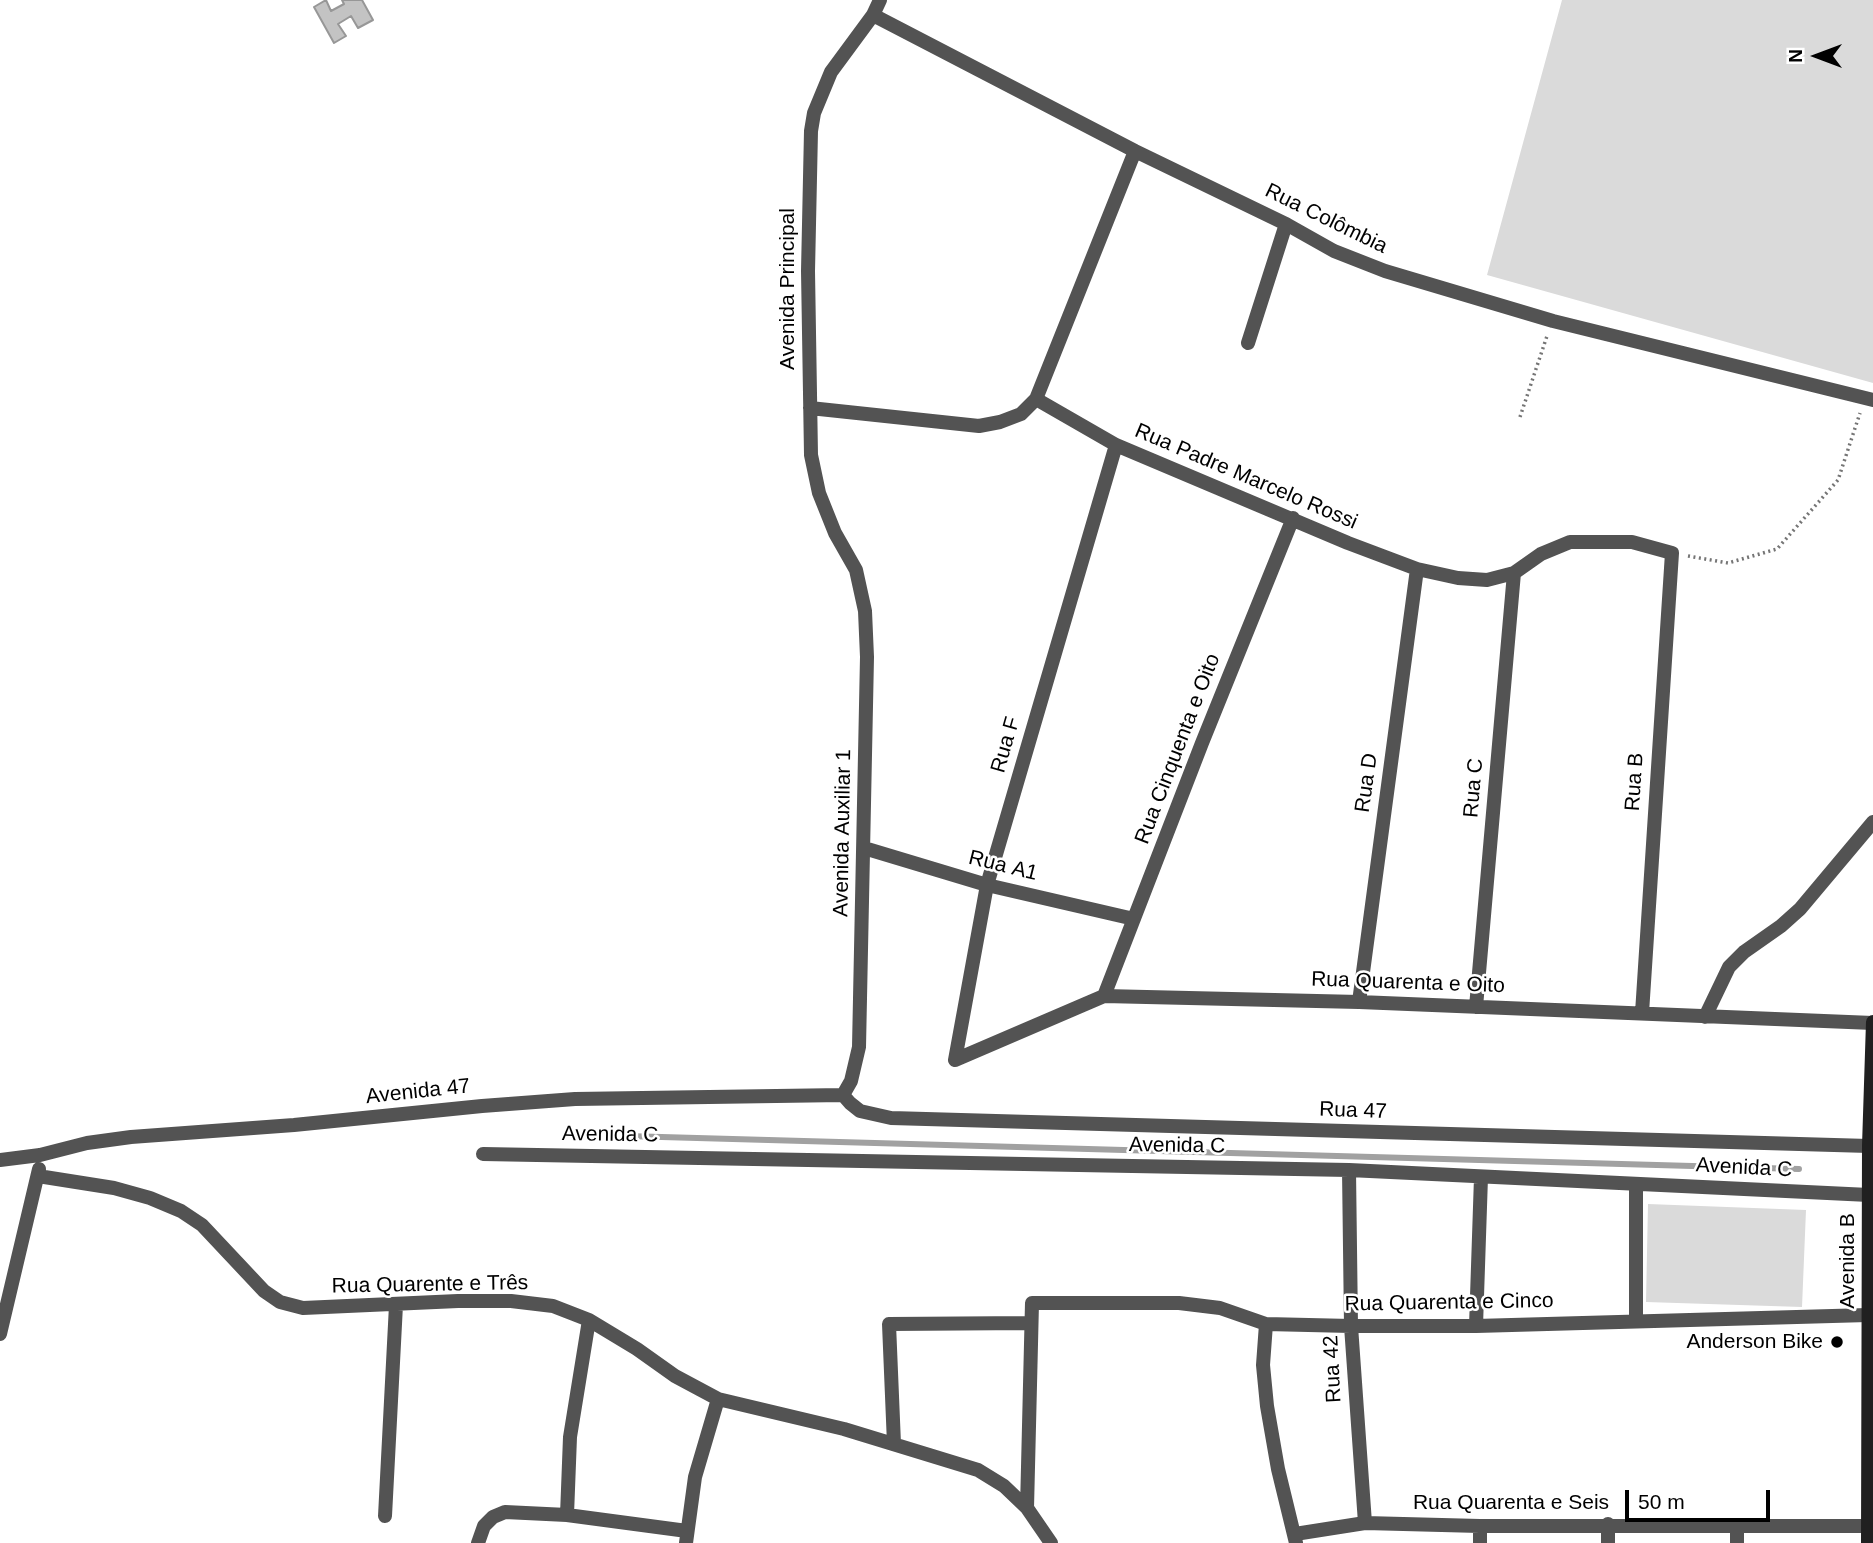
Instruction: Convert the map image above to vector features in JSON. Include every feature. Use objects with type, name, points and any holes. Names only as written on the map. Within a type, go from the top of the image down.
[{"type":"street","name":"Avenida Principal","points":[[856,570],[835,533],[819,493],[811,455],[808,271],[812,121],[831,72],[873,15],[880,0]]},
{"type":"street","name":"Rua Colômbia","points":[[873,15],[1135,151],[1286,223],[1334,250],[1385,271],[1553,321],[1869,399]]},
{"type":"street","points":[[810,408],[979,426],[1021,414],[1036,399],[1135,151]]},
{"type":"street","points":[[1248,343],[1286,223]]},
{"type":"street","name":"Rua Padre Marcelo Rossi","points":[[1036,399],[1116,445],[1348,543],[1417,569],[1458,578],[1487,580],[1514,573],[1541,554],[1570,542],[1632,542],[1672,553]]},
{"type":"street","name":"Rua F","points":[[955,1060],[987,885],[1116,445]]},
{"type":"street","name":"Rua Cinquenta e Oito","points":[[1104,996],[1293,518]]},
{"type":"street","name":"Rua B","points":[[1642,1013],[1672,553]]},
{"type":"street","name":"Rua D","points":[[1359,1002],[1417,569]]},
{"type":"street","name":"Avenida Auxiliar 1","points":[[843,1095],[851,1081],[859,1047],[864,848],[867,657],[865,611],[856,570]]},
{"type":"street","name":"Rua C","points":[[1476,1007],[1514,573]]},
{"type":"street","points":[[1705,1017],[1729,967],[1744,952],[1800,909],[1873,822]]},
{"type":"street","name":"Rua A1","points":[[864,848],[987,885],[1134,919]]},
{"type":"street","name":"Rua Quarenta e Oito","points":[[955,1060],[1104,996],[1359,1002],[1873,1022]]},
{"type":"street","name":"Avenida B","points":[[1868,1543],[1869,1146],[1873,1022]]},
{"type":"street","name":"Rua 47","points":[[843,1095],[860,1111],[891,1118],[1869,1146]]},
{"type":"street","name":"Avenida 47","points":[[0,1160],[131,1137],[575,1099],[843,1095]]},
{"type":"street","name":"Avenida C","points":[[483,1154],[1349,1170],[1869,1195]]},
{"type":"street","points":[[0,1334],[38,1175],[40,1155]]},
{"type":"street","name":"Rua 42","points":[[1349,1170],[1351,1326],[1365,1523]]},
{"type":"street","name":"Rua Quarente e Três","points":[[38,1175],[114,1188],[150,1198],[181,1211],[202,1225],[264,1291],[280,1302],[303,1307],[511,1301],[553,1306],[589,1320],[675,1376],[718,1399],[844,1429],[978,1470],[1004,1486],[1027,1508],[1051,1543]]},
{"type":"street","points":[[1476,1326],[1481,1177]]},
{"type":"street","points":[[1636,1184],[1636,1321]]},
{"type":"street","name":"Rua Quarenta e Cinco","points":[[1031,1323],[1032,1303],[1179,1303],[1220,1308],[1266,1324],[1351,1326],[1476,1326],[1868,1315]]},
{"type":"street","points":[[385,1516],[396,1305]]},
{"type":"street","points":[[567,1515],[570,1437],[589,1320]]},
{"type":"street","points":[[894,1444],[889,1324],[1031,1323],[1027,1508]]},
{"type":"street","points":[[1266,1324],[1263,1365],[1267,1406],[1278,1469],[1295,1539]]},
{"type":"street","points":[[478,1543],[484,1525],[505,1511],[567,1515],[686,1537],[695,1477],[718,1399]]},
{"type":"street","name":"Rua Quarenta e Seis","points":[[1295,1539],[1365,1523],[1870,1525]]},
{"type":"street","points":[[1608,1524],[1608,1543]]},
{"type":"street","points":[[1480,1525],[1480,1543]]},
{"type":"street","points":[[1737,1526],[1737,1543]]},
{"type":"path","points":[[1520,417],[1553,321]]},
{"type":"path","points":[[1672,553],[1728,563],[1777,550],[1838,480],[1869,399]]},
{"type":"shaded area","points":[[1562,0],[1873,0],[1873,383],[1487,275]]},
{"type":"shaded area","points":[[1648,1204],[1806,1210],[1802,1307],[1646,1302]]},
{"type":"building","points":[[326,0],[331,11],[344,4],[342,0],[362,0],[373,20],[358,28],[351,16],[338,24],[346,36],[334,43],[314,7]]},
{"type":"waterway","points":[[626,1136],[1799,1169]]},
{"type":"place","name":"Anderson Bike","points":[[1837,1342]]}]
